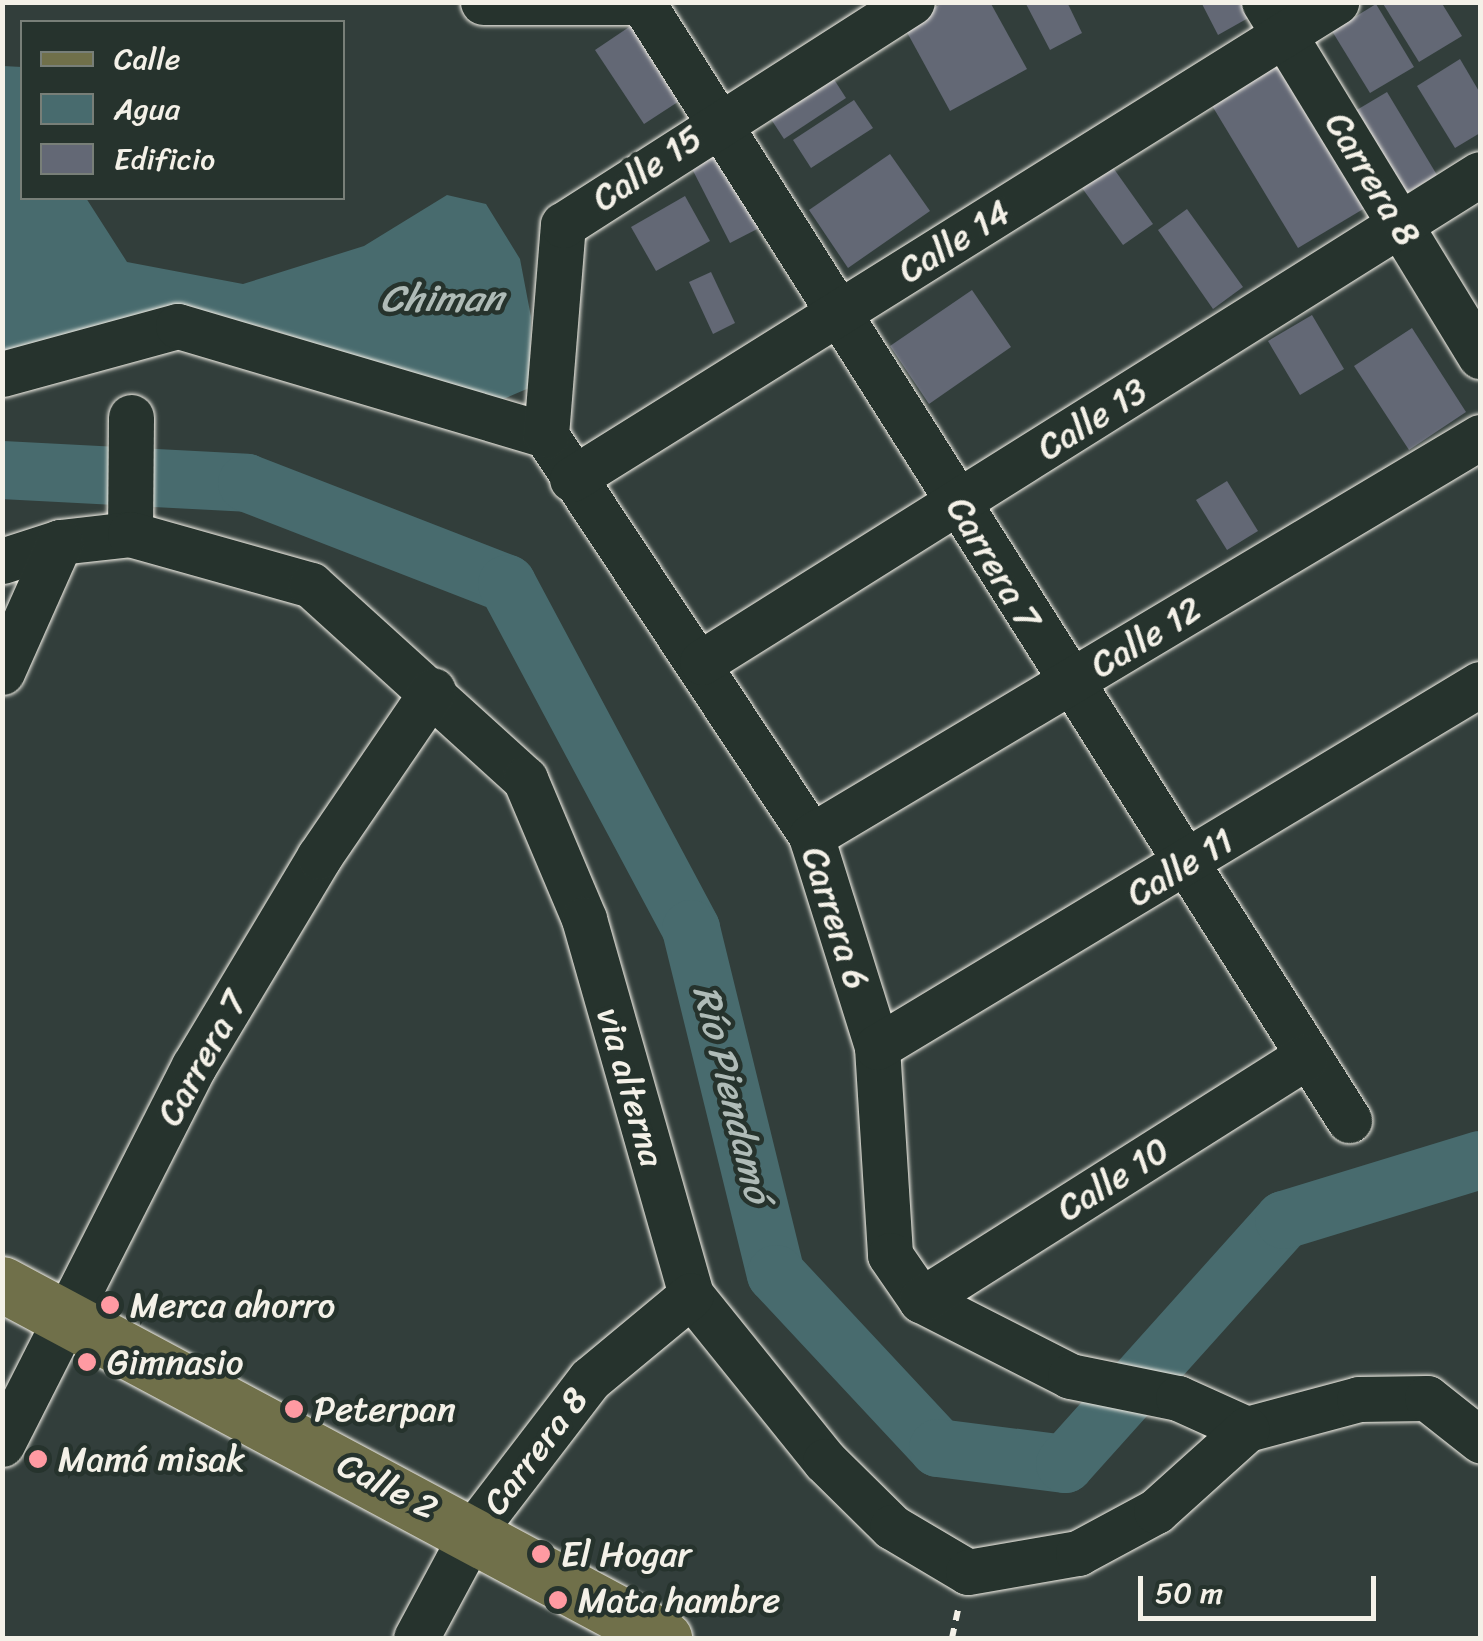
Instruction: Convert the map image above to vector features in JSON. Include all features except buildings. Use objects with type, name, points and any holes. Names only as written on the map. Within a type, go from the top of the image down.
[{"type":"main road","name":"Calle 2","points":[[2,1284],[474,1530],[664,1638]]},
{"type":"street","points":[[483,2],[639,2]]},
{"type":"street","name":"Carrera 7","points":[[639,2],[840,312],[1067,684],[1349,1120]]},
{"type":"street","name":"Calle 15","points":[[546,435],[563,225],[718,119],[912,2]]},
{"type":"street","name":"Calle 14","points":[[572,479],[840,312],[1275,18],[1336,2]]},
{"type":"street","name":"Carrera 8","points":[[1275,18],[1480,356]]},
{"type":"street","name":"Calle 13","points":[[702,662],[1480,174]]},
{"type":"street","points":[[2,374],[178,326],[546,435]]},
{"type":"street","points":[[130,534],[131,417]]},
{"type":"street","name":"Carrera 6","points":[[546,435],[572,479],[702,662],[811,836],[876,1047],[890,1255],[921,1300],[1070,1376],[1178,1398],[1246,1430]]},
{"type":"street","name":"Calle 12","points":[[811,836],[1480,437]]},
{"type":"street","name":"via alterna","points":[[2,561],[60,542],[130,534],[312,584],[433,690],[525,778],[584,919],[691,1295],[838,1474],[892,1527],[968,1572],[1048,1561],[1116,1536],[1246,1430]]},
{"type":"street","points":[[2,672],[60,542]]},
{"type":"street","name":"Calle 11","points":[[876,1047],[1185,865],[1480,684]]},
{"type":"street","name":"Carrera 7","points":[[2,1444],[194,1066],[319,857],[433,690]]},
{"type":"street","name":"Calle 10","points":[[921,1300],[1305,1057]]},
{"type":"street","name":"Carrera 8","points":[[416,1638],[474,1530],[590,1379],[691,1295]]},
{"type":"street","points":[[1246,1430],[1359,1399],[1427,1398],[1480,1440]]},
{"type":"water","name":"Chiman","points":[[3,66],[20,67],[20,200],[87,200],[127,262],[243,284],[364,246],[447,195],[486,204],[520,259],[531,317],[529,388],[494,403],[263,327],[176,309],[3,358]]},
{"type":"waterway","name":"Río Piendamó","points":[[2,470],[247,483],[507,584],[691,929],[776,1274],[938,1448],[1065,1464],[1284,1220],[1480,1160]]},
{"type":"place","name":"Merca ahorro","points":[[110,1305]]},
{"type":"place","name":"Gimnasio","points":[[87,1362]]},
{"type":"place","name":"Peterpan","points":[[294,1409]]},
{"type":"place","name":"Mamá misak","points":[[38,1459]]},
{"type":"place","name":"El Hogar","points":[[541,1554]]},
{"type":"place","name":"Mata hambre","points":[[558,1600]]}]
